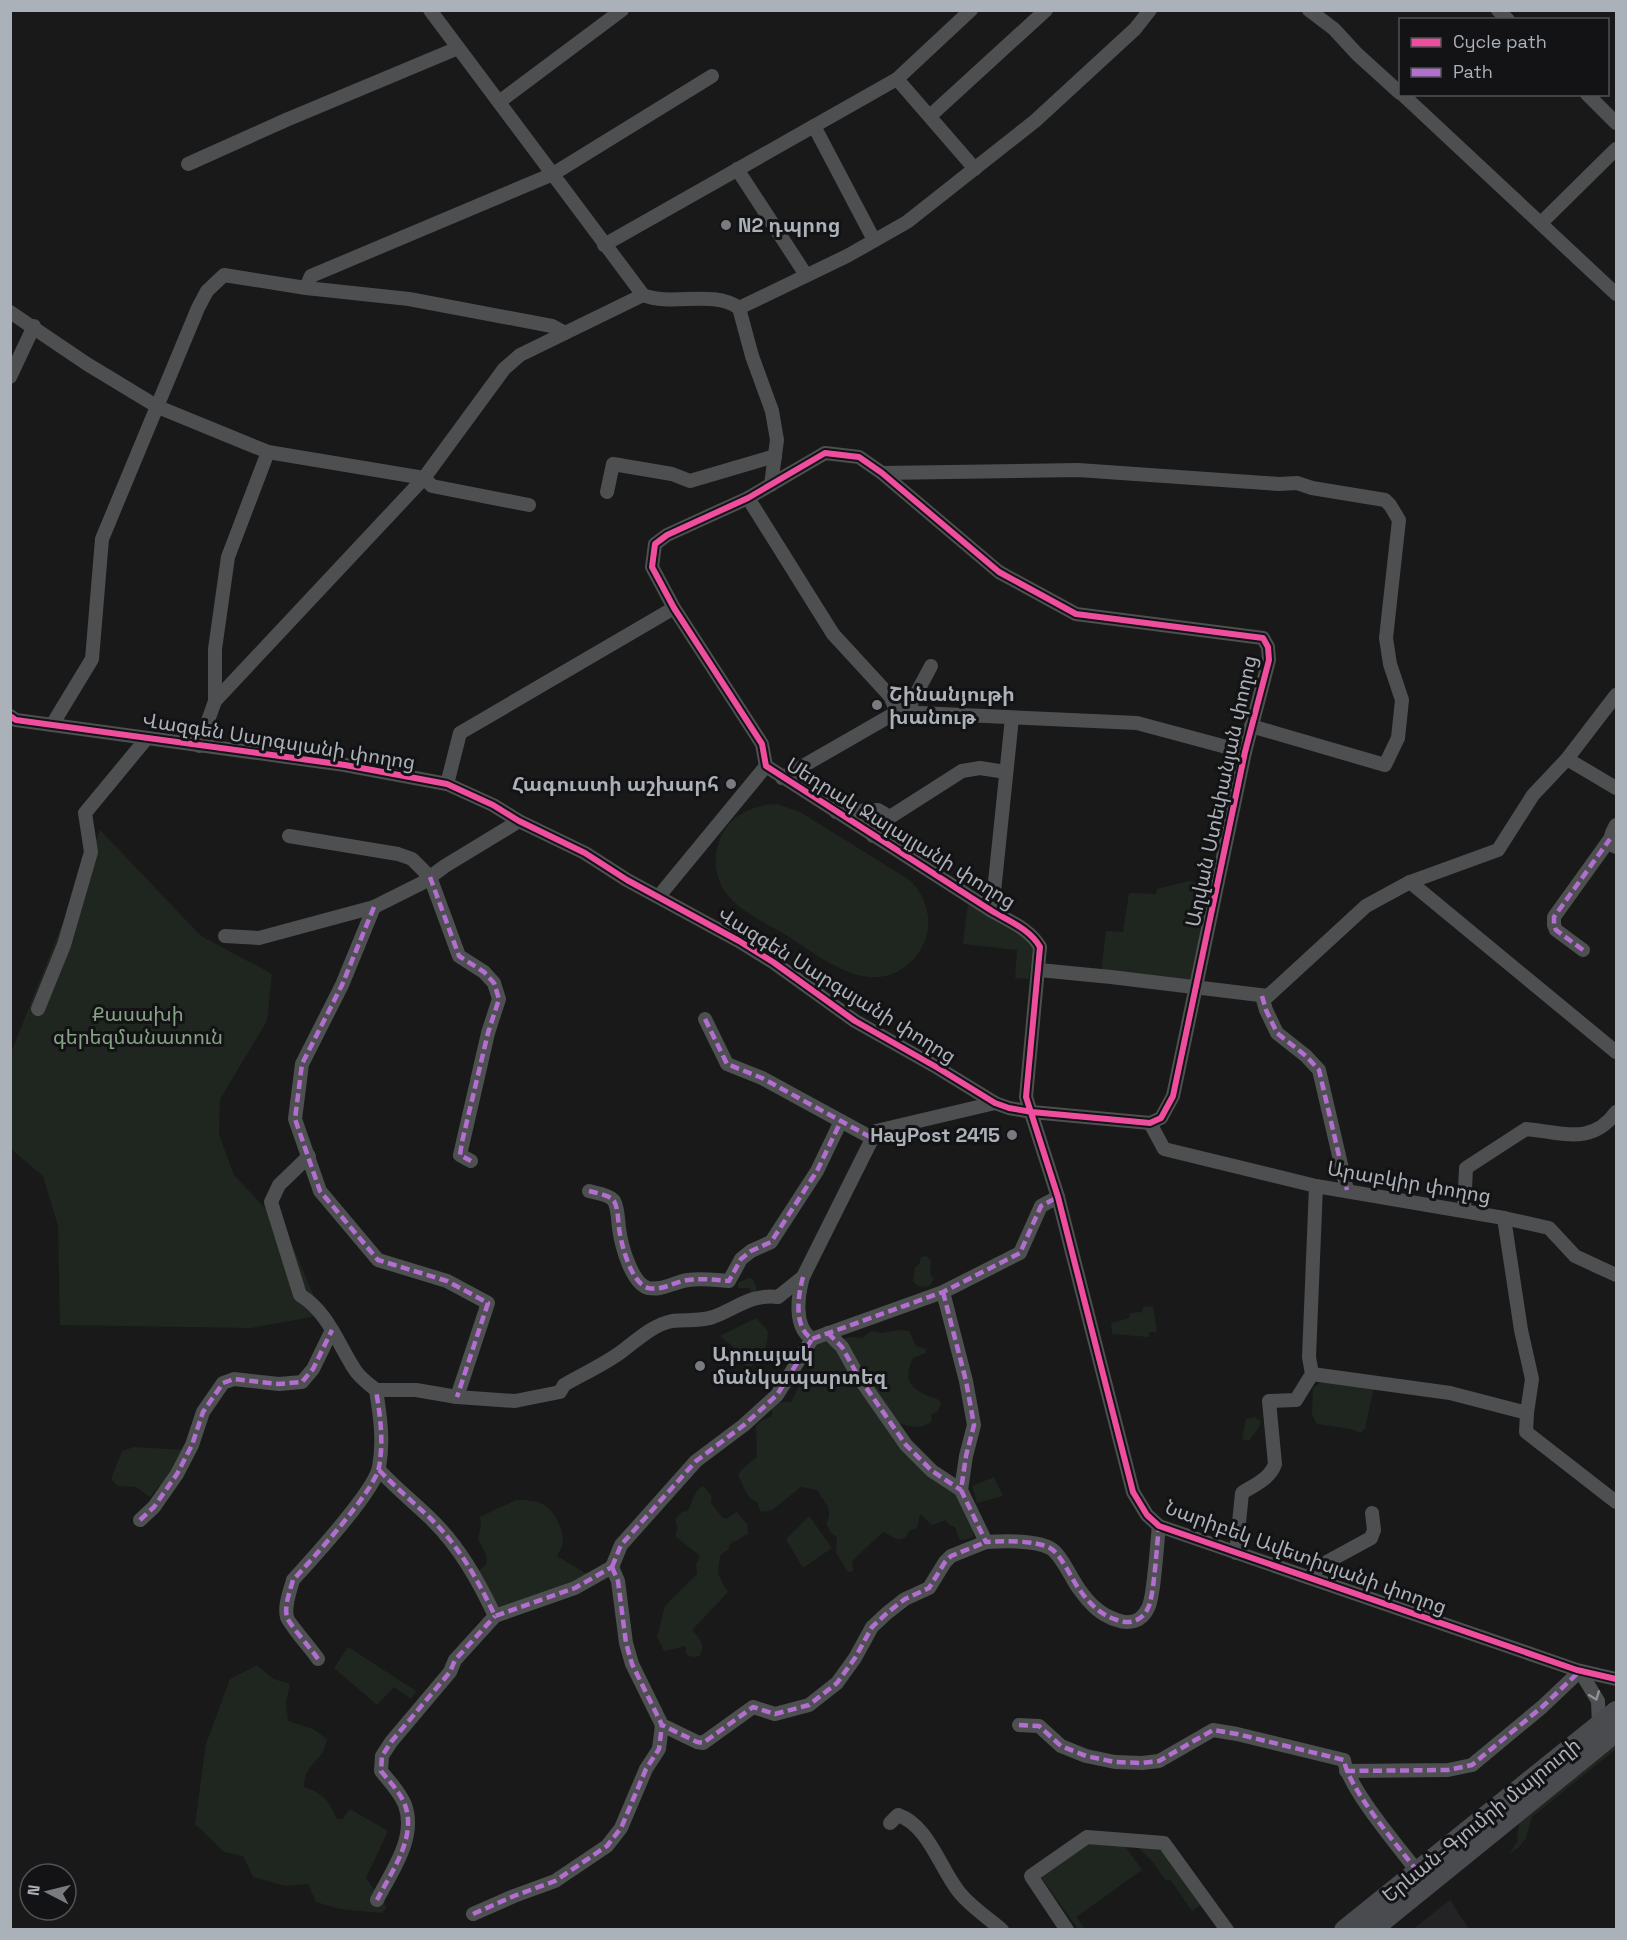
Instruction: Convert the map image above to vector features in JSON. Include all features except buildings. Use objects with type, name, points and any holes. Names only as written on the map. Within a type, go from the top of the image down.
[{"type":"highway","name":"Երևան-Գյումրի մայրուղի","points":[[1372,1929],[1608,1729],[1617,1711]]},
{"type":"highway","name":"Երևան-Գյումրի մայրուղի","points":[[1344,1929],[1608,1729]]},
{"type":"street","points":[[430,10],[643,295],[668,301],[729,301],[739,308],[752,356],[772,411],[777,440],[771,485]]},
{"type":"street","points":[[499,102],[621,10]]},
{"type":"street","points":[[604,245],[897,79],[970,10]]},
{"type":"street","points":[[930,116],[1046,10]]},
{"type":"street","points":[[739,308],[847,256],[907,222],[1035,121],[1135,29],[1150,10]]},
{"type":"street","points":[[1309,10],[1334,29],[1357,54],[1399,92]]},
{"type":"street","points":[[188,164],[458,48]]},
{"type":"street","points":[[306,288],[311,276],[553,174],[712,76]]},
{"type":"street","points":[[897,79],[975,169]]},
{"type":"street","points":[[1403,96],[1617,294]]},
{"type":"street","points":[[1589,96],[1617,123]]},
{"type":"street","points":[[814,126],[874,240]]},
{"type":"street","points":[[1541,224],[1617,149]]},
{"type":"street","points":[[737,169],[806,275]]},
{"type":"street","points":[[51,725],[92,659],[102,539],[198,308],[207,291],[224,275],[306,288],[409,299],[552,326],[565,333]]},
{"type":"street","points":[[215,701],[424,478],[504,369],[520,356],[643,295]]},
{"type":"street","points":[[10,312],[34,326],[87,364],[158,407],[268,452],[424,478],[432,486],[529,505]]},
{"type":"street","points":[[10,377],[34,326]]},
{"type":"street","points":[[199,746],[215,701],[215,649],[228,557],[268,452]]},
{"type":"street","name":"Աղվան Ստեփանյան փողոց","points":[[667,535],[748,498],[825,453],[859,457],[882,473],[999,573],[1076,614],[1263,638],[1268,647],[1269,660],[1245,753],[1173,1096],[1161,1118],[1150,1123]]},
{"type":"street","points":[[607,492],[613,464],[672,474],[690,482],[775,456]]},
{"type":"street","points":[[882,473],[1078,470],[1279,484],[1297,483],[1312,488],[1385,500],[1399,520],[1386,638],[1390,664],[1402,700],[1398,738],[1385,765],[1251,726]]},
{"type":"street","points":[[748,498],[833,634],[902,712]]},
{"type":"street","name":"Սեդրակ Ջալալյանի փողոց","points":[[667,535],[655,544],[652,567],[674,608],[762,744],[766,766],[1035,937],[1040,947],[1039,970],[1026,1098],[1032,1112]]},
{"type":"street","points":[[447,784],[460,733],[674,608]]},
{"type":"street","points":[[782,778],[902,712],[931,666]]},
{"type":"street","points":[[1039,970],[1268,996],[1366,906],[1410,882],[1498,850],[1533,795],[1567,759],[1617,695]]},
{"type":"street","points":[[902,712],[1137,723],[1245,753]]},
{"type":"street","name":"Վազգեն Սարգսյանի փողոց","points":[[10,716],[16,720],[345,765],[447,784],[585,853],[627,880],[739,942],[773,962],[855,1021],[995,1103],[1032,1112]]},
{"type":"street","points":[[992,911],[1012,718]]},
{"type":"street","points":[[38,1009],[64,945],[91,852],[86,813],[147,738]]},
{"type":"street","points":[[1567,759],[1617,788]]},
{"type":"street","points":[[659,896],[766,766]]},
{"type":"street","points":[[873,836],[890,817],[962,771],[980,768],[1006,772]]},
{"type":"street","points":[[837,812],[878,810],[890,817]]},
{"type":"street","points":[[225,936],[259,938],[374,907],[430,877],[519,821]]},
{"type":"street","points":[[1583,950],[1556,930],[1554,917],[1613,844],[1612,831],[1617,825]]},
{"type":"street","points":[[289,836],[398,854],[412,859],[430,877],[459,956],[484,972],[494,983],[499,999],[488,1033],[460,1155],[471,1161]]},
{"type":"street","points":[[1410,882],[1617,1052]]},
{"type":"street","points":[[374,907],[342,985],[302,1064],[295,1119],[320,1191],[378,1260],[447,1281],[488,1303],[457,1397]]},
{"type":"street","points":[[1262,996],[1277,1033],[1306,1056],[1318,1070],[1347,1190]]},
{"type":"street","points":[[705,1019],[728,1064],[762,1078],[872,1138]]},
{"type":"street","points":[[812,1339],[802,1329],[799,1289],[876,1131],[995,1103]]},
{"type":"street","points":[[1032,1112],[1150,1123]]},
{"type":"street","name":"Նարիբեկ Ավետիսյանի փողոց","points":[[1032,1112],[1058,1197],[1132,1492],[1147,1515],[1159,1526],[1236,1553],[1581,1671],[1617,1679]]},
{"type":"street","points":[[1464,1210],[1466,1168],[1526,1129],[1575,1136],[1599,1129],[1617,1112]]},
{"type":"street","points":[[589,1191],[615,1202],[619,1232],[632,1272],[638,1282],[645,1287],[657,1289],[700,1279],[729,1281],[741,1260],[751,1251],[771,1242],[817,1171],[841,1120]]},
{"type":"street","name":"Արաբկիր փողոց","points":[[1150,1123],[1164,1149],[1316,1186],[1504,1218],[1521,1330],[1532,1379],[1526,1432],[1617,1502]]},
{"type":"street","points":[[309,1156],[279,1185],[271,1202],[300,1295],[314,1303],[357,1373],[376,1390],[382,1432],[379,1470],[362,1499],[293,1580],[287,1605],[287,1617],[291,1626],[318,1659]]},
{"type":"street","points":[[1236,1553],[1242,1493],[1267,1477],[1273,1471],[1275,1464],[1269,1401],[1296,1400],[1312,1374],[1309,1357],[1316,1186]]},
{"type":"street","points":[[377,1900],[408,1834],[405,1806],[395,1787],[381,1771],[382,1756],[391,1742],[450,1672],[455,1660],[495,1616],[574,1588],[612,1567],[621,1545],[696,1461],[744,1425],[777,1395],[812,1339],[943,1292],[1020,1254],[1041,1206],[1058,1197]]},
{"type":"street","points":[[1504,1218],[1549,1228],[1575,1256],[1617,1275]]},
{"type":"street","points":[[376,1390],[416,1390],[457,1397],[515,1401],[560,1392],[564,1385],[620,1353],[655,1328],[672,1321],[697,1322],[749,1299],[764,1296],[778,1297],[803,1277]]},
{"type":"street","points":[[943,1292],[966,1381],[974,1425],[961,1490]]},
{"type":"street","points":[[141,1520],[154,1507],[177,1474],[192,1445],[203,1412],[223,1383],[234,1379],[279,1384],[302,1382],[313,1369],[332,1330]]},
{"type":"street","points":[[828,1333],[842,1347],[858,1376],[911,1450],[932,1471],[961,1490],[986,1542]]},
{"type":"street","points":[[1312,1374],[1450,1393],[1527,1413]]},
{"type":"street","points":[[379,1470],[453,1544],[476,1576],[495,1616]]},
{"type":"street","points":[[1307,1577],[1327,1562],[1371,1538],[1374,1530],[1372,1513]]},
{"type":"street","points":[[662,1725],[703,1743],[753,1707],[775,1714],[809,1705],[837,1683],[855,1658],[872,1627],[887,1613],[905,1599],[929,1588],[951,1556],[986,1542],[1018,1542],[1049,1547],[1055,1552],[1093,1606],[1118,1620],[1133,1622],[1141,1618],[1149,1607],[1159,1526]]},
{"type":"street","points":[[473,1914],[555,1881],[607,1846],[621,1828],[646,1769],[658,1749],[662,1725],[632,1664],[626,1643],[618,1581],[612,1567]]},
{"type":"street","points":[[1346,1771],[1448,1770],[1472,1765],[1534,1714],[1581,1671],[1598,1701],[1608,1729]]},
{"type":"street","points":[[1019,1725],[1039,1726],[1061,1746],[1086,1756],[1115,1762],[1160,1761],[1213,1730],[1344,1760],[1346,1771],[1372,1812],[1418,1871]]},
{"type":"street","points":[[890,1823],[898,1815],[920,1827],[960,1893],[1002,1929]]},
{"type":"street","points":[[1067,1929],[1031,1876],[1087,1837],[1164,1843],[1227,1929]]},
{"type":"shaded area","points":[[1450,1900],[1469,1929],[1413,1929]]},
{"type":"green space","points":[[777,804],[800,812],[908,879],[917,889],[926,907],[928,928],[921,949],[906,966],[891,974],[875,977],[844,970],[746,911],[726,893],[718,877],[716,851],[726,827],[748,810]]},
{"type":"green space","name":"Քասախի գերեզմանատուն","points":[[100,830],[201,936],[272,974],[267,1021],[220,1099],[219,1135],[234,1175],[284,1226],[322,1315],[251,1328],[60,1325],[58,1226],[43,1176],[11,1149],[10,1055]]},
{"type":"green space","points":[[1189,881],[1211,884],[1197,986],[1101,972],[1106,931],[1123,932],[1129,893],[1156,894],[1157,889]]},
{"type":"green space","points":[[968,904],[1026,939],[1033,946],[1029,979],[1015,978],[1017,950],[963,944]]},
{"type":"green space","points":[[926,1256],[931,1261],[930,1274],[934,1279],[929,1287],[919,1286],[913,1282],[915,1267],[919,1264],[921,1257]]},
{"type":"green space","points":[[748,1278],[753,1279],[757,1288],[756,1293],[751,1293],[750,1288],[738,1288],[738,1283]]},
{"type":"green space","points":[[1153,1306],[1157,1332],[1149,1332],[1149,1337],[1112,1334],[1111,1323],[1129,1318],[1130,1313],[1142,1312],[1143,1307]]},
{"type":"green space","points":[[756,1318],[768,1331],[766,1344],[764,1353],[758,1361],[747,1369],[736,1349],[720,1336]]},
{"type":"green space","points":[[872,1331],[882,1333],[909,1331],[916,1346],[926,1349],[926,1353],[913,1358],[908,1374],[910,1383],[918,1391],[941,1402],[938,1411],[931,1415],[932,1421],[924,1426],[907,1426],[898,1423],[902,1444],[960,1495],[973,1530],[973,1537],[959,1539],[955,1527],[949,1525],[946,1520],[932,1525],[920,1514],[917,1528],[909,1531],[906,1537],[899,1540],[883,1532],[852,1561],[853,1571],[848,1572],[836,1553],[837,1537],[831,1533],[826,1523],[829,1510],[817,1490],[801,1487],[772,1510],[761,1512],[757,1502],[747,1494],[738,1475],[757,1457],[756,1426],[772,1416],[772,1407],[779,1402],[791,1402],[799,1386],[809,1388],[813,1386],[815,1381],[809,1368],[819,1340],[842,1341],[847,1337],[864,1337]]},
{"type":"green space","points":[[1325,1379],[1374,1386],[1365,1429],[1361,1433],[1351,1429],[1317,1424],[1312,1415],[1313,1388]]},
{"type":"green space","points":[[1254,1417],[1261,1421],[1259,1427],[1249,1441],[1242,1439],[1246,1419]]},
{"type":"green space","points":[[134,1447],[186,1450],[164,1487],[159,1486],[150,1497],[136,1487],[118,1486],[111,1479],[122,1451]]},
{"type":"green space","points":[[994,1477],[1003,1496],[977,1503],[972,1486]]},
{"type":"green space","points":[[703,1486],[712,1496],[711,1503],[722,1517],[726,1519],[737,1512],[747,1524],[748,1534],[730,1544],[728,1550],[721,1554],[719,1574],[728,1592],[692,1630],[702,1644],[702,1648],[700,1656],[692,1657],[686,1654],[686,1646],[664,1651],[657,1637],[665,1606],[697,1574],[696,1564],[700,1556],[675,1536],[678,1528],[675,1520],[682,1512],[688,1511],[695,1494]]},
{"type":"green space","points":[[516,1500],[534,1501],[548,1508],[555,1516],[562,1533],[563,1543],[557,1556],[587,1574],[584,1579],[499,1608],[478,1572],[487,1563],[486,1554],[478,1539],[481,1527],[480,1517]]},
{"type":"green space","points":[[809,1516],[832,1548],[803,1568],[786,1539]]},
{"type":"green space","points":[[348,1647],[416,1691],[411,1699],[394,1687],[377,1705],[334,1668]]},
{"type":"green space","points":[[257,1665],[274,1679],[290,1684],[286,1702],[288,1721],[313,1729],[327,1739],[323,1751],[307,1772],[304,1787],[324,1798],[331,1806],[336,1818],[342,1820],[350,1809],[388,1831],[366,1878],[387,1908],[381,1913],[340,1909],[316,1902],[308,1884],[285,1886],[253,1877],[243,1856],[224,1852],[195,1824],[206,1744],[230,1679]]},
{"type":"green space","points":[[1616,1739],[1616,1749],[1532,1817],[1526,1838],[1509,1854],[1518,1841],[1521,1815]]},
{"type":"green space","points":[[1093,1840],[1122,1842],[1142,1870],[1076,1917],[1085,1929],[1078,1929],[1040,1876]]},
{"type":"green space","points":[[1137,1846],[1163,1850],[1201,1905],[1192,1911],[1170,1879],[1166,1881],[1152,1861]]},
{"type":"marked path","points":[[1583,950],[1556,930],[1554,917],[1610,839]]},
{"type":"marked path","points":[[430,877],[459,956],[484,972],[494,983],[499,999],[488,1033],[462,1142],[460,1155],[471,1161]]},
{"type":"marked path","points":[[374,907],[342,985],[302,1064],[295,1119],[320,1191],[378,1260],[447,1281],[488,1303],[457,1397]]},
{"type":"marked path","points":[[1262,996],[1277,1033],[1306,1056],[1319,1070],[1347,1190]]},
{"type":"marked path","points":[[705,1019],[727,1064],[762,1078],[872,1138]]},
{"type":"marked path","points":[[589,1191],[614,1201],[625,1253],[632,1271],[642,1285],[653,1289],[693,1279],[729,1281],[741,1259],[751,1251],[771,1242],[817,1171],[841,1121]]},
{"type":"marked path","points":[[812,1339],[943,1292],[1020,1253],[1041,1206],[1058,1197]]},
{"type":"marked path","points":[[803,1277],[798,1310],[799,1319],[806,1334],[812,1339]]},
{"type":"marked path","points":[[943,1292],[966,1381],[974,1425],[961,1490],[986,1542],[1027,1542],[1050,1548],[1058,1555],[1079,1589],[1095,1608],[1111,1618],[1131,1622],[1142,1616],[1150,1602],[1159,1526]]},
{"type":"marked path","points":[[140,1520],[154,1507],[177,1474],[192,1445],[203,1412],[223,1383],[234,1379],[279,1384],[302,1382],[313,1369],[332,1330]]},
{"type":"marked path","points":[[828,1333],[842,1347],[858,1376],[906,1445],[932,1471],[961,1490]]},
{"type":"marked path","points":[[612,1567],[621,1545],[696,1461],[744,1425],[777,1395],[812,1339]]},
{"type":"marked path","points":[[318,1659],[288,1620],[286,1613],[288,1598],[293,1580],[355,1508],[375,1478],[381,1448],[376,1390]]},
{"type":"marked path","points":[[379,1470],[450,1540],[475,1577],[495,1616],[575,1588],[612,1567]]},
{"type":"marked path","points":[[612,1567],[618,1581],[626,1643],[632,1664],[662,1725],[703,1743],[753,1707],[775,1714],[809,1705],[837,1683],[855,1658],[872,1627],[887,1613],[905,1599],[929,1588],[951,1556],[986,1542]]},
{"type":"marked path","points":[[377,1900],[401,1854],[408,1830],[408,1817],[403,1800],[381,1771],[382,1756],[391,1742],[450,1672],[455,1660],[495,1616]]},
{"type":"marked path","points":[[1346,1771],[1448,1770],[1472,1765],[1542,1707],[1580,1671]]},
{"type":"marked path","points":[[473,1914],[555,1881],[607,1846],[621,1828],[646,1769],[659,1749],[662,1725]]},
{"type":"marked path","points":[[1019,1725],[1039,1726],[1061,1746],[1086,1756],[1115,1762],[1159,1761],[1213,1730],[1344,1760],[1354,1786],[1417,1871]]},
{"type":"cycle path","points":[[10,716],[16,720],[345,765],[447,784],[585,853],[627,880],[739,941],[773,962],[855,1021],[995,1103],[1009,1108],[1032,1112],[1150,1123],[1161,1118],[1173,1096],[1245,752],[1269,660],[1268,647],[1263,638],[1076,614],[999,572],[882,473],[859,457],[825,453],[748,498],[667,535],[655,544],[652,567],[674,608],[762,744],[766,766],[1019,926],[1031,935],[1040,947],[1026,1097],[1058,1197],[1133,1492],[1147,1515],[1159,1526],[1577,1670],[1616,1679]]},
{"type":"place","name":"N2 դպրոց","points":[[726,225]]},
{"type":"place","name":"Շինանյութի խանութ","points":[[877,705]]},
{"type":"place","name":"Հագուստի աշխարհ","points":[[731,784]]},
{"type":"place","name":"HayPost 2415","points":[[1012,1135]]},
{"type":"place","name":"Արուսյակ մանկապարտեզ","points":[[700,1366]]}]
